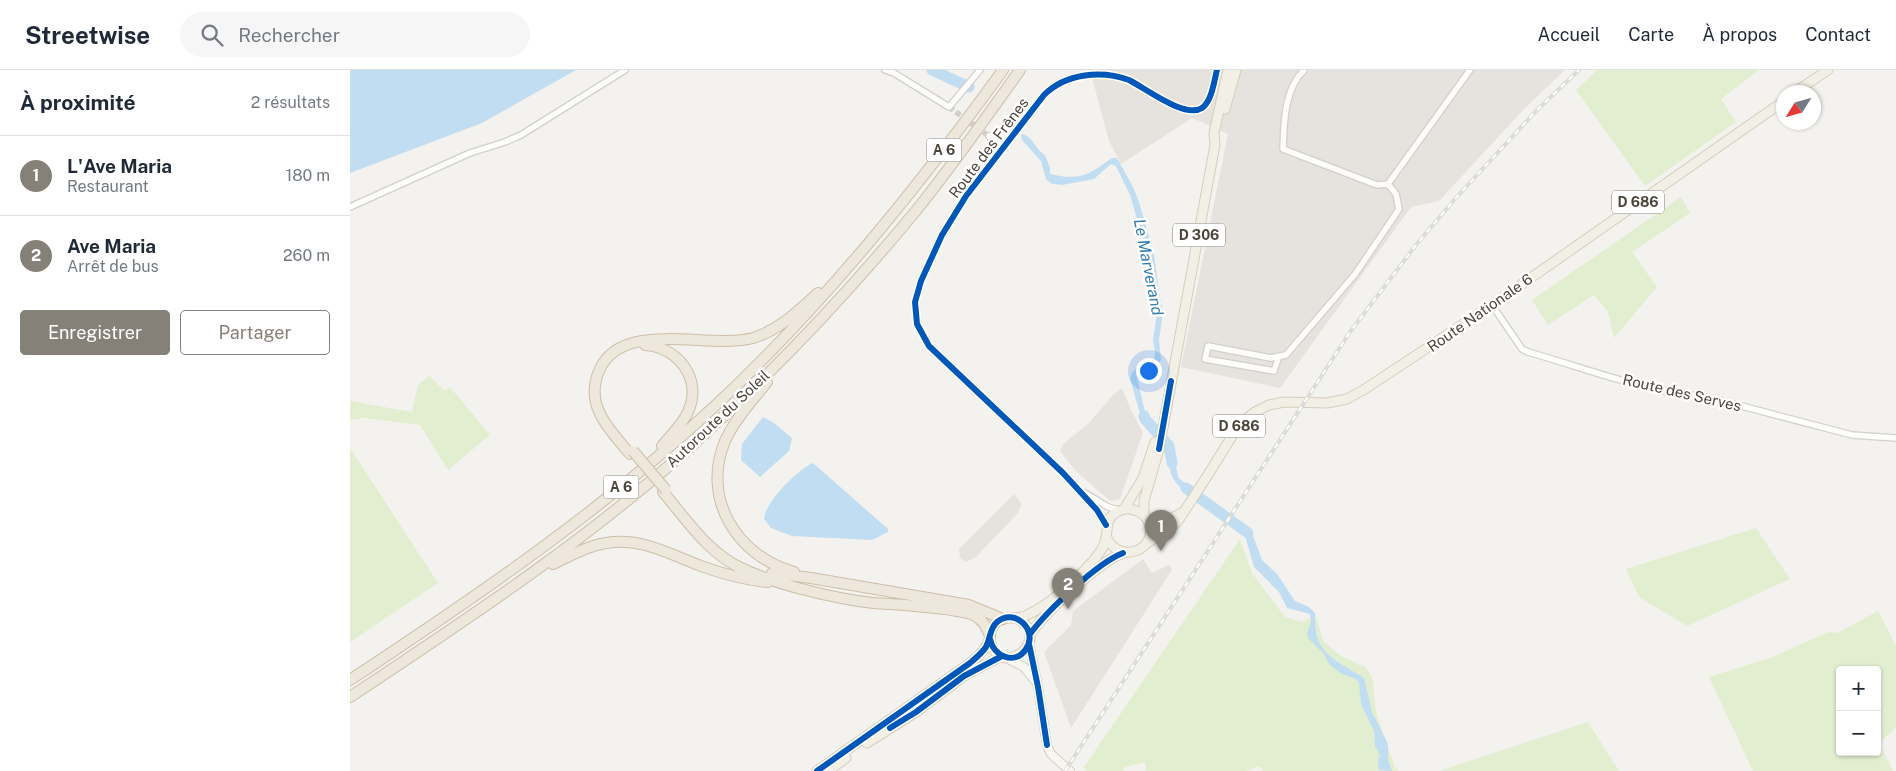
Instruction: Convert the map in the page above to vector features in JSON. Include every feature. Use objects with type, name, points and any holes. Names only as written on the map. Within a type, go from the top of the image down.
[{"type":"highway","name":"Autoroute du Soleil","points":[[350,680],[521,564],[641,470],[715,405],[774,348],[859,256],[914,190],[1003,70]]},
{"type":"highway","name":"Autoroute du Soleil","points":[[350,697],[533,573],[596,526],[670,464],[755,387],[843,295],[916,210],[1020,70]]},
{"type":"highway","points":[[859,256],[793,315],[763,334],[735,341],[642,341],[629,344],[613,352],[604,361],[598,374],[595,385],[595,400],[601,417],[704,540],[725,560],[747,571],[834,596],[964,612],[981,620],[990,638]]},
{"type":"highway","points":[[800,341],[733,426],[722,450],[718,484],[721,502],[727,518],[745,544],[756,554],[775,566],[812,578]]},
{"type":"highway","points":[[632,453],[604,414],[599,398],[600,381],[608,364],[619,353],[635,346],[654,346],[672,354],[683,364],[690,378],[692,395],[684,420],[641,470]]},
{"type":"highway","points":[[664,491],[713,543],[733,560],[757,570],[969,605],[1003,618]]},
{"type":"highway","points":[[533,573],[595,546],[612,542],[630,542],[654,547],[721,573],[757,581],[789,584]]},
{"type":"main road","name":"D 306","points":[[1145,517],[1144,501],[1162,423],[1170,364],[1182,325],[1215,145],[1214,133],[1228,70]]},
{"type":"main road","name":"D 306","points":[[1215,145],[1220,136],[1223,117],[1236,70]]},
{"type":"main road","points":[[1806,85],[1828,70]]},
{"type":"main road","name":"Route Nationale 6","points":[[1147,543],[1173,526],[1200,488],[1234,433],[1243,421],[1255,412],[1269,405],[1284,402],[1327,402],[1347,398],[1402,365],[1492,305],[1776,107]]},
{"type":"main road","name":"D 306","points":[[1122,510],[1143,478],[1157,445]]},
{"type":"main road","name":"Route Nationale 6","points":[[1145,517],[1157,521],[1169,519],[1179,514],[1188,506]]},
{"type":"main road","points":[[817,771],[980,655],[990,638],[995,624],[1003,618],[1023,616],[1042,606],[1070,584],[1100,552],[1106,536],[1106,525],[1111,516],[1122,510],[1138,511],[1145,517],[1150,533],[1147,543],[1136,551],[1123,552],[1108,560],[1044,617],[1030,634]]},
{"type":"main road","points":[[1106,536],[1112,547],[1123,552]]},
{"type":"main road","points":[[1015,618],[1025,624],[1030,634],[1029,644],[1047,745],[1051,754],[1070,771]]},
{"type":"main road","points":[[990,638],[992,647],[1004,657],[1024,668],[1038,688]]},
{"type":"main road","points":[[828,771],[916,712],[964,676],[1004,657],[1020,655],[1029,644]]},
{"type":"street","points":[[350,207],[470,153],[521,135],[625,70]]},
{"type":"street","points":[[885,70],[894,73],[949,107],[980,70]]},
{"type":"street","name":"Route des Frênes","points":[[1106,525],[1099,513],[1079,489],[929,346],[918,324],[915,302],[919,288],[942,235],[966,196],[1044,95],[1055,86],[1081,74],[1088,73],[1122,78],[1188,111],[1196,110],[1207,104],[1217,70]]},
{"type":"street","points":[[1304,70],[1297,78],[1284,112],[1282,149],[1377,185],[1388,184],[1470,70]]},
{"type":"street","points":[[989,136],[1004,148]]},
{"type":"street","points":[[1279,356],[1274,371],[1205,359],[1208,346],[1271,358],[1279,356],[1286,355],[1306,334],[1356,273],[1398,209],[1396,194],[1388,184]]},
{"type":"street","name":"Route des Serves","points":[[1492,305],[1522,350],[1528,352],[1651,388],[1678,394],[1712,398],[1852,435],[1896,438]]},
{"type":"street","name":"Route des Frênes","points":[[1079,489],[1108,507],[1122,510]]},
{"type":"shaded area","points":[[1090,70],[1565,70],[1525,108],[1439,201],[1411,207],[1280,388],[1181,367],[1228,134],[1192,118],[1121,164],[1109,141]]},
{"type":"shaded area","points":[[1122,388],[1143,433],[1120,499],[1110,501],[1076,471],[1060,451],[1064,443],[1088,424],[1113,395]]},
{"type":"shaded area","points":[[1014,494],[1022,504],[1018,513],[976,557],[966,562],[960,558],[959,549]]},
{"type":"shaded area","points":[[1143,559],[1152,573],[1169,565],[1172,570],[1071,728],[1044,652],[1071,625],[1073,611]]},
{"type":"green space","points":[[1597,70],[1759,70],[1721,99],[1736,122],[1645,186],[1576,90]]},
{"type":"green space","points":[[1681,197],[1690,213],[1632,252],[1657,287],[1614,338],[1608,312],[1594,295],[1548,325],[1532,300]]},
{"type":"green space","points":[[429,376],[445,391],[450,387],[490,435],[448,470],[420,425],[365,418],[350,420],[350,401],[412,412],[418,385]]},
{"type":"green space","points":[[350,448],[438,583],[350,642]]},
{"type":"green space","points":[[1756,528],[1790,579],[1687,626],[1639,597],[1626,569]]},
{"type":"green space","points":[[1240,539],[1252,573],[1285,617],[1302,622],[1316,616],[1323,641],[1341,656],[1365,667],[1372,676],[1376,712],[1395,768],[1399,771],[1263,771],[1259,766],[1246,771],[1146,771],[1145,762],[1125,767],[1123,771],[1086,771],[1084,767]]},
{"type":"green space","points":[[1878,611],[1896,646],[1896,728],[1881,741],[1881,666],[1836,666],[1836,756],[1881,756],[1881,747],[1893,771],[1753,771],[1709,677],[1770,658],[1828,632],[1837,633]]},
{"type":"green space","points":[[1588,722],[1619,771],[1439,771]]},
{"type":"water","points":[[350,70],[576,70],[482,123],[350,173]]},
{"type":"water","points":[[1021,134],[1028,137],[1045,155],[1050,168],[1050,174],[1069,177],[1084,175],[1097,169],[1112,158],[1117,158],[1133,187],[1154,255],[1163,312],[1159,340],[1161,360],[1159,364],[1137,378],[1146,416],[1154,421],[1152,433],[1150,433],[1139,410],[1130,379],[1132,373],[1141,363],[1150,365],[1154,362],[1153,340],[1157,313],[1152,290],[1149,260],[1130,195],[1116,166],[1111,164],[1094,179],[1062,185],[1052,184],[1046,179],[1041,161],[1022,140]]},
{"type":"water","points":[[763,417],[774,423],[792,438],[789,451],[760,477],[741,460],[742,444]]},
{"type":"water","points":[[1170,448],[1174,454],[1178,477],[1192,490],[1188,496],[1172,477],[1168,452]]},
{"type":"water","points":[[813,463],[888,529],[888,532],[872,540],[792,536],[771,528],[764,519],[770,504],[791,479]]},
{"type":"water","points":[[1239,520],[1252,533],[1262,560],[1277,574],[1295,601],[1309,607],[1315,613],[1317,637],[1324,650],[1336,661],[1364,678],[1372,712],[1388,744],[1388,760],[1392,771],[1379,770],[1378,760],[1380,755],[1375,746],[1374,731],[1361,704],[1359,683],[1356,679],[1342,674],[1330,665],[1324,654],[1308,638],[1307,633],[1311,622],[1310,614],[1287,608],[1279,592],[1254,567],[1246,539],[1242,531],[1235,526]]},
{"type":"waterway","name":"Le Marverand","points":[[932,70],[969,87]]},
{"type":"waterway","name":"Le Marverand","points":[[1144,416],[1169,446],[1172,463]]},
{"type":"waterway","name":"Le Marverand","points":[[1186,488],[1248,533]]},
{"type":"tunnel","points":[[949,107],[989,136]]},
{"type":"railway","points":[[1065,771],[1350,332],[1416,245],[1454,200],[1537,110],[1579,70]]},
{"type":"cycle path","points":[[1106,525],[1097,510],[1063,473],[929,346],[917,324],[915,302],[921,281],[942,235],[966,196],[1044,95],[1053,88],[1073,78],[1107,75],[1129,80],[1165,101],[1176,106],[1195,110],[1202,108],[1208,101],[1217,70]]},
{"type":"cycle path","points":[[1159,449],[1171,381]]},
{"type":"cycle path","points":[[1030,634],[1073,589],[1112,558],[1123,553]]},
{"type":"cycle path","points":[[817,771],[970,663],[988,644],[993,628],[997,622],[1004,618],[1011,617],[1017,619],[1027,628],[1029,635],[1026,649],[1021,654],[1011,658],[1005,657],[995,650],[990,639]]},
{"type":"cycle path","points":[[1029,644],[1047,745]]},
{"type":"cycle path","points":[[890,728],[916,712],[964,676],[1002,656]]},
{"type":"place","name":"L'Ave Maria","points":[[1161,551]]},
{"type":"place","name":"Ave Maria","points":[[1068,609]]}]
